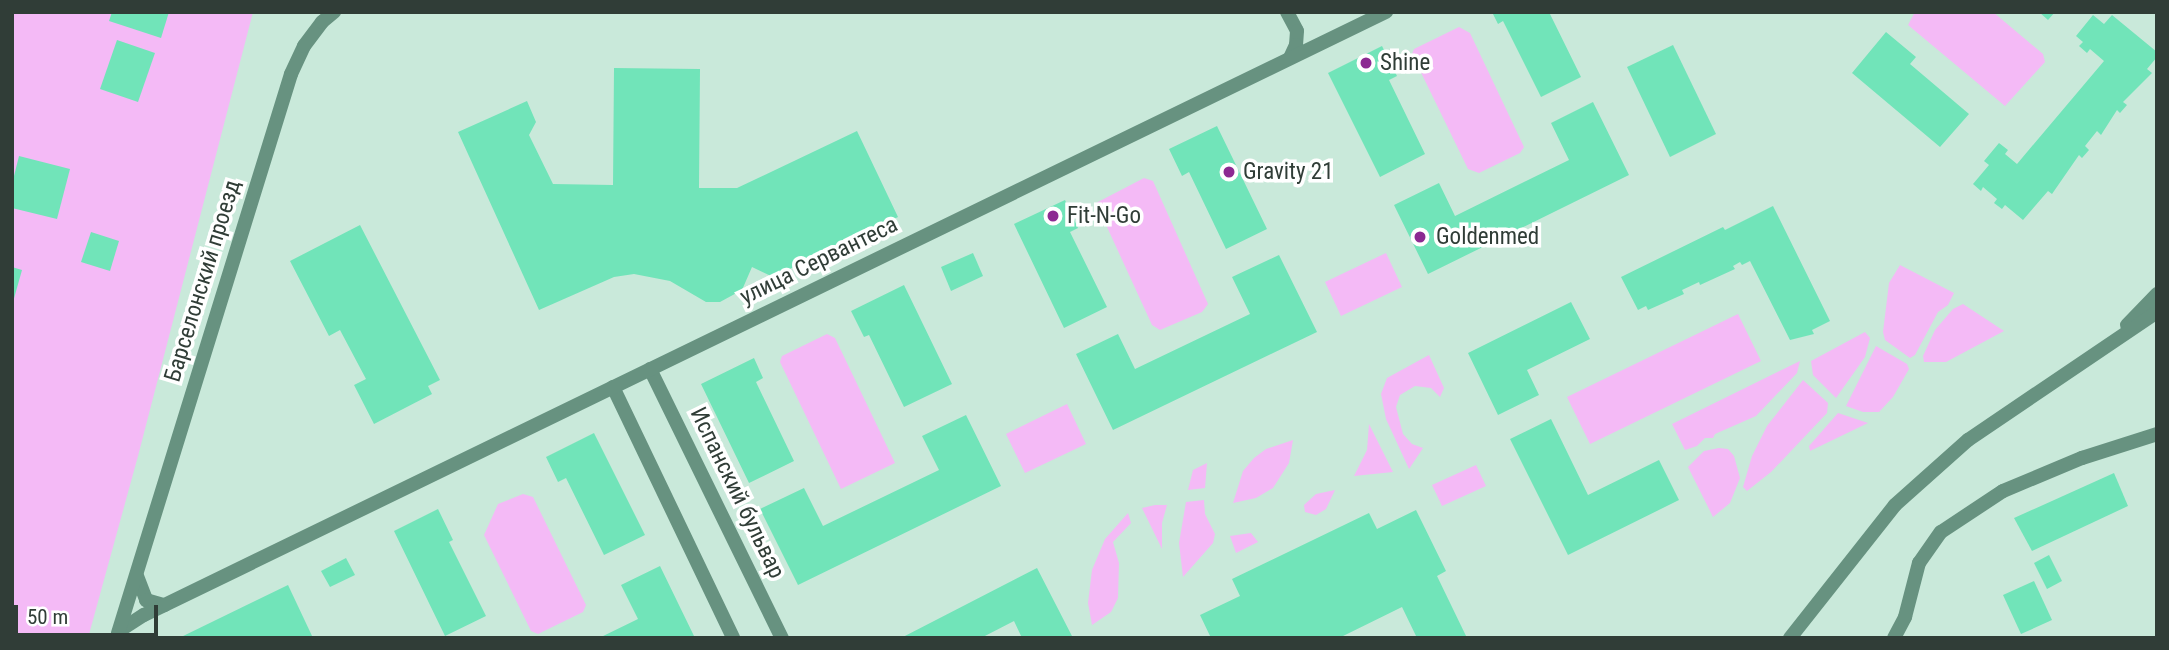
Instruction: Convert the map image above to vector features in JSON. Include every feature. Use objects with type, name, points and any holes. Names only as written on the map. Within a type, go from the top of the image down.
[{"type":"street","name":"Барселонский проезд","points":[[117,634],[291,74],[304,46],[322,22],[334,12]]},
{"type":"street","points":[[1287,12],[1297,31],[1296,45],[1290,58]]},
{"type":"street","name":"улица Сервантеса","points":[[117,634],[164,605],[272,552],[1386,12]]},
{"type":"street","points":[[2111,341],[2157,294]]},
{"type":"street","points":[[1790,638],[1895,505],[1968,440],[2157,312]]},
{"type":"street","name":"Испанский бульвар","points":[[650,369],[782,638]]},
{"type":"street","points":[[613,387],[733,638]]},
{"type":"street","points":[[1894,638],[1905,618],[1919,563],[1941,532],[2003,491],[2082,458],[2157,434]]},
{"type":"street","points":[[137,574],[146,600],[164,605]]},
{"type":"shaded area","points":[[12,12],[253,12],[88,638],[12,638]]},
{"type":"shaded area","points":[[1915,12],[1993,12],[2043,54],[2045,62],[2005,106],[1908,25]]},
{"type":"shaded area","points":[[1459,27],[1470,33],[1524,147],[1520,153],[1479,173],[1468,169],[1412,54],[1414,49]]},
{"type":"shaded area","points":[[1144,178],[1153,181],[1208,304],[1202,312],[1160,330],[1152,325],[1096,203]]},
{"type":"shaded area","points":[[1386,253],[1402,287],[1341,316],[1325,282]]},
{"type":"shaded area","points":[[1900,265],[1954,293],[1948,305],[1938,312],[1915,355],[1910,358],[1885,340],[1883,332],[1889,283]]},
{"type":"shaded area","points":[[1963,304],[2004,331],[1946,362],[1924,362],[1923,356],[1935,330],[1953,309]]},
{"type":"shaded area","points":[[1738,314],[1761,361],[1590,444],[1567,397]]},
{"type":"shaded area","points":[[1865,332],[1870,338],[1865,357],[1836,398],[1813,375],[1811,361]]},
{"type":"shaded area","points":[[827,334],[835,338],[895,463],[841,489],[780,362],[782,356]]},
{"type":"shaded area","points":[[1876,346],[1907,364],[1909,369],[1893,397],[1879,412],[1863,412],[1846,406]]},
{"type":"shaded area","points":[[1429,355],[1444,388],[1440,397],[1431,388],[1415,386],[1400,395],[1396,407],[1403,434],[1412,444],[1423,448],[1409,469],[1386,419],[1381,394],[1387,378]]},
{"type":"shaded area","points":[[1800,361],[1797,373],[1756,416],[1715,434],[1713,438],[1705,438],[1697,446],[1685,450],[1672,424]]},
{"type":"shaded area","points":[[1803,380],[1828,403],[1827,413],[1771,472],[1747,491],[1743,487],[1752,456],[1767,426]]},
{"type":"shaded area","points":[[1067,404],[1086,444],[1025,473],[1006,434]]},
{"type":"shaded area","points":[[1838,413],[1868,423],[1810,451],[1809,446]]},
{"type":"shaded area","points":[[1369,424],[1393,472],[1354,476],[1367,450]]},
{"type":"shaded area","points":[[1293,440],[1289,463],[1273,488],[1256,498],[1233,503],[1243,471],[1254,458],[1266,449]]},
{"type":"shaded area","points":[[1728,449],[1734,456],[1740,478],[1730,503],[1713,517],[1688,467],[1704,451]]},
{"type":"shaded area","points":[[1207,463],[1205,488],[1188,490],[1193,470]]},
{"type":"shaded area","points":[[1476,465],[1486,486],[1442,506],[1432,485]]},
{"type":"shaded area","points":[[1335,490],[1326,509],[1316,515],[1305,512],[1304,505],[1316,494]]},
{"type":"shaded area","points":[[523,494],[533,497],[586,605],[583,612],[538,634],[531,631],[484,535],[498,504]]},
{"type":"shaded area","points":[[1204,500],[1205,514],[1215,534],[1213,543],[1183,577],[1179,543],[1186,502]]},
{"type":"shaded area","points":[[1167,505],[1162,523],[1162,549],[1142,508]]},
{"type":"shaded area","points":[[1128,513],[1131,523],[1113,542],[1119,563],[1118,598],[1111,612],[1092,625],[1088,603],[1092,570],[1105,539]]},
{"type":"shaded area","points":[[1251,533],[1258,542],[1236,553],[1230,536]]},
{"type":"building","points":[[112,12],[169,12],[161,38],[109,21]]},
{"type":"building","points":[[1492,12],[1549,12],[1581,77],[1541,97],[1503,21],[1498,24]]},
{"type":"building","points":[[2039,12],[2055,12],[2048,20]]},
{"type":"building","points":[[2093,15],[2104,24],[2112,15],[2157,52],[2157,57],[2147,69],[2152,73],[2123,102],[2127,105],[2120,113],[2117,110],[2101,135],[2097,131],[2085,146],[2089,150],[2082,158],[2079,155],[2052,194],[2048,191],[2023,220],[2005,205],[2002,209],[1994,203],[1997,199],[1983,187],[1981,191],[1973,184],[1989,165],[1984,161],[1999,143],[2008,150],[2005,154],[2017,164],[2104,61],[2090,49],[2087,53],[2079,46],[2083,42],[2076,36]]},
{"type":"building","points":[[1886,32],[1916,57],[1910,64],[1969,114],[1940,147],[1852,73]]},
{"type":"building","points":[[117,40],[155,53],[138,102],[100,89]]},
{"type":"building","points":[[1673,45],[1716,134],[1670,157],[1627,67]]},
{"type":"building","points":[[1382,46],[1397,76],[1389,80],[1425,154],[1380,177],[1328,73]]},
{"type":"building","points":[[614,68],[700,69],[699,188],[737,188],[857,131],[898,217],[773,277],[752,267],[742,290],[720,302],[706,302],[670,281],[634,274],[614,277],[539,310],[458,132],[527,101],[536,122],[529,135],[553,184],[613,185]]},
{"type":"building","points":[[1593,102],[1629,175],[1428,274],[1394,205],[1439,183],[1455,216],[1569,160],[1551,123]]},
{"type":"building","points":[[1217,126],[1267,229],[1226,249],[1189,172],[1182,176],[1169,149]]},
{"type":"building","points":[[19,156],[70,169],[57,219],[12,208],[12,184]]},
{"type":"building","points":[[1065,200],[1078,228],[1070,232],[1107,307],[1064,328],[1014,224]]},
{"type":"building","points":[[1773,206],[1830,321],[1812,330],[1814,334],[1790,340],[1750,261],[1742,265],[1740,262],[1733,266],[1735,269],[1682,290],[1684,294],[1648,310],[1646,306],[1638,310],[1621,277],[1723,227],[1725,230]]},
{"type":"building","points":[[360,225],[440,380],[428,386],[432,394],[374,424],[354,385],[366,379],[340,330],[329,336],[290,261]]},
{"type":"building","points":[[91,232],[119,241],[110,271],[81,262]]},
{"type":"building","points":[[973,253],[983,276],[951,291],[941,267]]},
{"type":"building","points":[[1279,255],[1317,332],[1113,430],[1076,354],[1118,334],[1135,369],[1250,314],[1232,277]]},
{"type":"building","points":[[12,267],[22,270],[13,302],[12,302]]},
{"type":"building","points":[[904,285],[952,384],[904,407],[869,335],[864,337],[851,311]]},
{"type":"building","points":[[1571,302],[1590,339],[1527,370],[1539,395],[1498,415],[1468,353]]},
{"type":"building","points":[[754,358],[763,378],[756,382],[794,461],[749,483],[701,384]]},
{"type":"building","points":[[966,415],[1001,486],[798,585],[760,509],[804,488],[823,526],[939,470],[922,436]]},
{"type":"building","points":[[1551,419],[1588,495],[1659,460],[1679,500],[1568,555],[1510,439]]},
{"type":"building","points":[[594,433],[645,535],[604,555],[566,478],[558,482],[546,457]]},
{"type":"building","points":[[2114,473],[2128,506],[2032,551],[2014,518]]},
{"type":"building","points":[[438,509],[453,540],[449,542],[486,616],[445,636],[394,531]]},
{"type":"building","points":[[1416,510],[1446,571],[1437,576],[1467,638],[1417,638],[1402,607],[1339,638],[1211,638],[1200,615],[1240,596],[1232,579],[1369,513],[1377,529]]},
{"type":"building","points":[[2049,555],[2062,581],[2047,589],[2034,563]]},
{"type":"building","points":[[346,558],[355,575],[330,587],[321,571]]},
{"type":"building","points":[[660,566],[694,636],[599,638],[638,619],[621,585]]},
{"type":"building","points":[[1037,568],[1073,638],[1022,638],[1014,621],[981,638],[901,638]]},
{"type":"building","points":[[2034,581],[2052,620],[2021,634],[2003,595]]},
{"type":"building","points":[[288,585],[313,638],[179,638]]},
{"type":"place","name":"Shine","points":[[1366,63]]},
{"type":"place","name":"Gravity 21","points":[[1229,172]]},
{"type":"place","name":"Fit-N-Go","points":[[1053,216]]},
{"type":"place","name":"Goldenmed","points":[[1420,237]]}]
